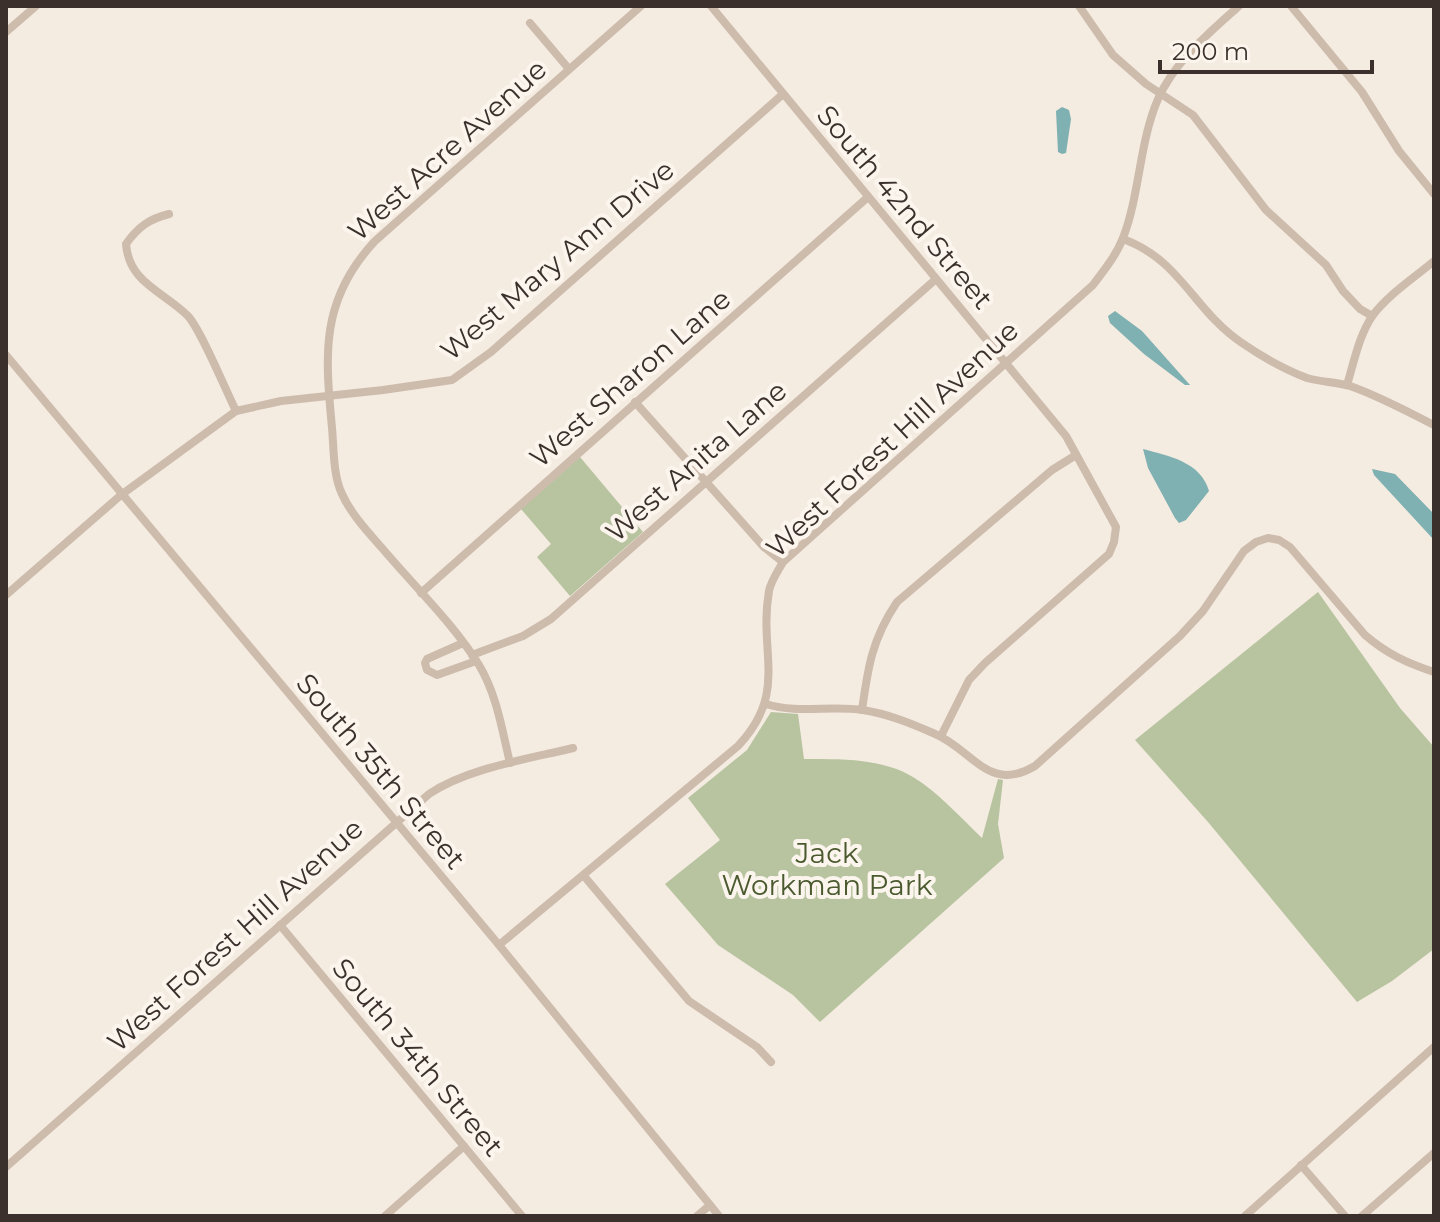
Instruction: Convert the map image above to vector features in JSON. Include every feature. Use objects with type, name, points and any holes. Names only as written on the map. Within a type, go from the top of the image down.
[{"type":"street","points":[[6,32],[36,6]]},
{"type":"street","name":"West Acre Avenue","points":[[510,763],[495,701],[474,658],[362,524],[342,495],[336,470],[329,396],[328,331],[339,293],[355,265],[375,241],[641,6]]},
{"type":"street","name":"South 42nd Street","points":[[711,6],[1066,436],[1116,527],[1109,554],[969,680],[941,736]]},
{"type":"street","points":[[1079,6],[1113,55],[1132,73],[1193,115],[1266,210],[1326,265],[1351,300],[1372,316]]},
{"type":"street","name":"West Forest Hill Avenue","points":[[499,945],[738,746],[753,730],[766,704],[769,673],[766,623],[770,587],[783,562],[1093,285],[1110,264],[1123,239],[1147,137],[1161,94],[1175,69],[1195,46],[1239,6]]},
{"type":"street","points":[[1291,6],[1362,92],[1399,151],[1434,194]]},
{"type":"street","points":[[530,23],[569,69]]},
{"type":"street","name":"West Mary Ann Drive","points":[[329,396],[452,380],[491,352],[783,94]]},
{"type":"street","name":"West Sharon Lane","points":[[421,593],[868,197]]},
{"type":"street","points":[[169,214],[151,218],[136,230],[126,244],[127,259],[133,272],[191,318],[236,411]]},
{"type":"street","points":[[1123,239],[1148,248],[1160,258],[1217,324],[1242,343],[1307,378],[1347,385],[1379,397],[1434,425]]},
{"type":"street","points":[[1347,385],[1359,344],[1372,316],[1434,261]]},
{"type":"street","name":"West Anita Lane","points":[[463,643],[427,659],[427,670],[437,675],[542,626],[936,279]]},
{"type":"street","name":"South 35th Street","points":[[6,355],[499,945],[719,1216]]},
{"type":"street","points":[[6,595],[121,495],[236,411],[261,404],[329,396]]},
{"type":"street","points":[[635,402],[764,547],[783,562]]},
{"type":"street","points":[[862,710],[870,656],[881,627],[897,602],[1052,470],[1076,455]]},
{"type":"street","points":[[766,704],[795,710],[862,710],[899,719],[941,736],[991,772],[1021,774],[1035,766],[1180,636],[1225,582],[1244,551],[1268,538],[1290,547],[1352,621],[1378,646],[1408,664],[1434,672]]},
{"type":"street","name":"West Forest Hill Avenue","points":[[6,1167],[437,789],[510,763],[573,748]]},
{"type":"street","points":[[584,876],[682,994],[709,1017],[757,1047],[771,1062]]},
{"type":"street","name":"South 34th Street","points":[[280,925],[522,1216]]},
{"type":"street","points":[[1245,1216],[1434,1047]]},
{"type":"street","points":[[385,1216],[464,1146]]},
{"type":"street","points":[[1362,1216],[1434,1153]]},
{"type":"street","points":[[1301,1165],[1345,1216]]},
{"type":"street","points":[[697,1216],[710,1205]]},
{"type":"green space","points":[[580,457],[643,532],[570,596],[537,557],[551,544],[521,509]]},
{"type":"green space","points":[[1318,592],[1400,708],[1434,747],[1434,949],[1392,981],[1357,1002],[1208,822],[1135,740]]},
{"type":"green space","name":"Jack Workman Park","points":[[771,712],[798,714],[804,759],[860,761],[901,771],[932,790],[982,838],[998,779],[1003,780],[998,824],[1004,858],[820,1022],[793,995],[718,945],[665,884],[720,840],[688,798],[747,750]]},
{"type":"water","points":[[1062,107],[1069,110],[1071,119],[1066,153],[1062,154],[1058,152],[1056,111]]},
{"type":"water","points":[[1115,311],[1142,331],[1190,385],[1185,385],[1144,354],[1110,323],[1108,316]]},
{"type":"water","points":[[1143,449],[1183,462],[1205,481],[1209,491],[1186,520],[1179,523],[1175,518],[1148,468]]},
{"type":"water","points":[[1372,469],[1395,474],[1434,514],[1434,540],[1374,475]]}]
